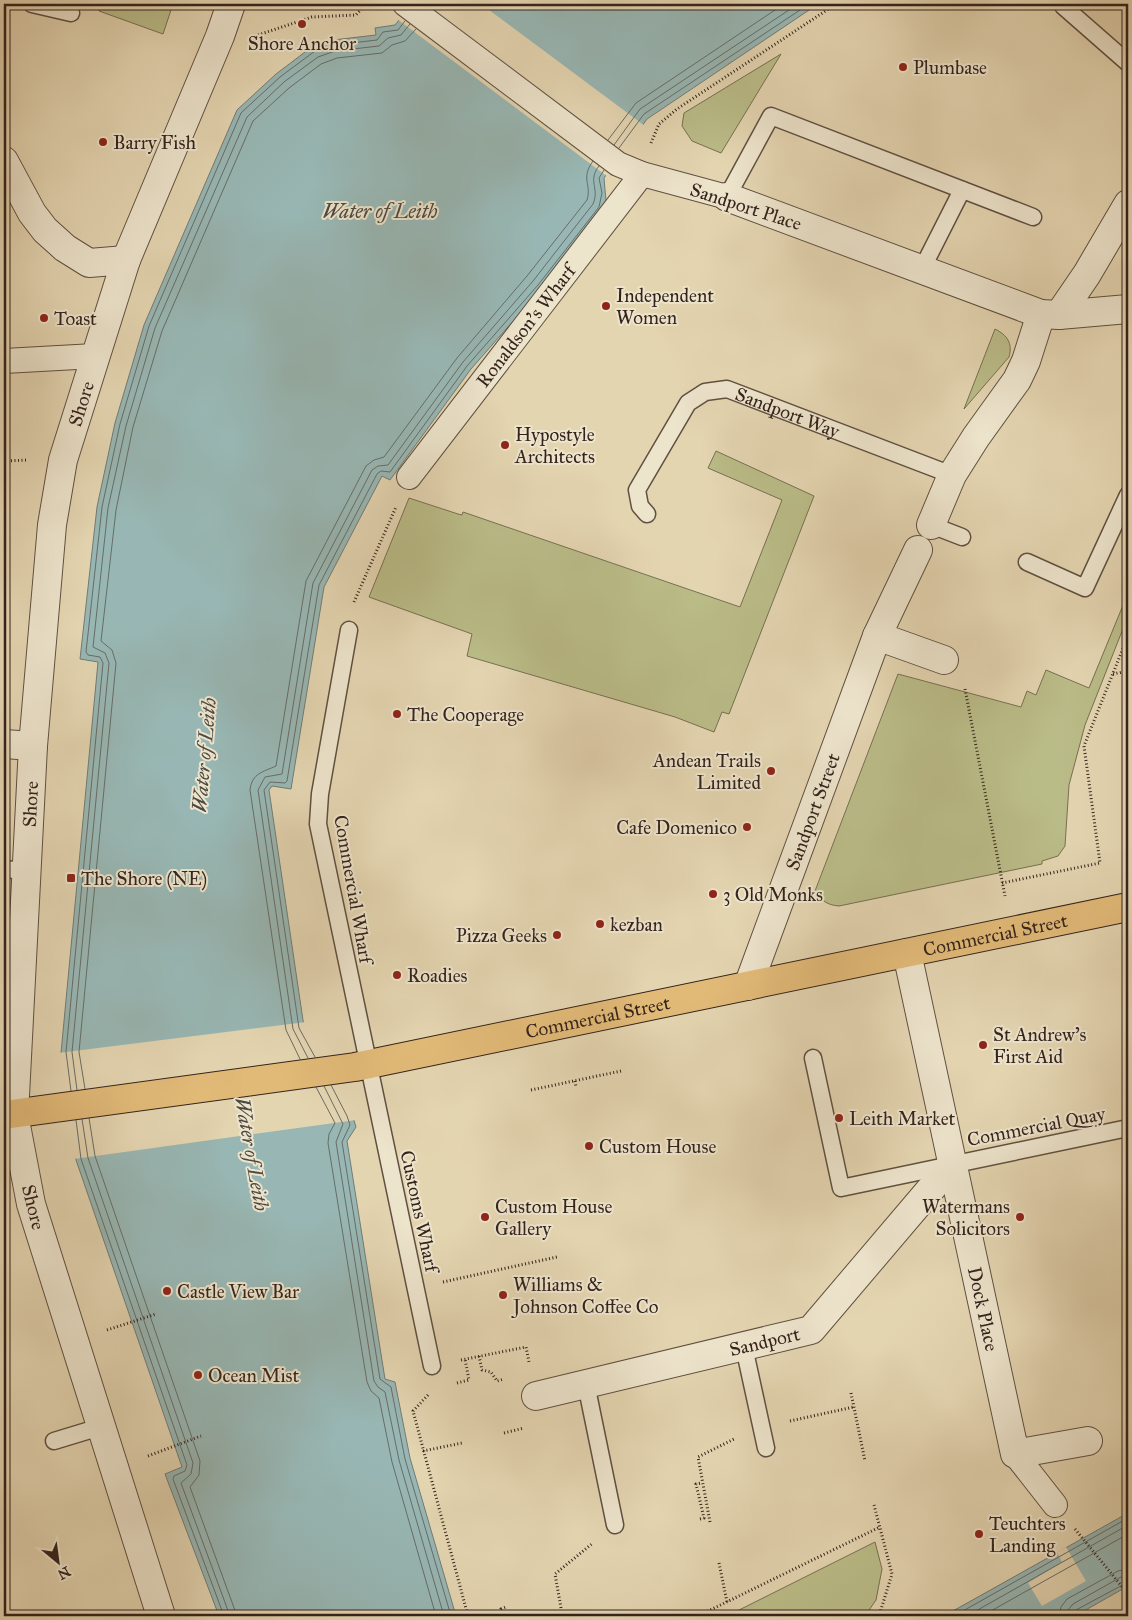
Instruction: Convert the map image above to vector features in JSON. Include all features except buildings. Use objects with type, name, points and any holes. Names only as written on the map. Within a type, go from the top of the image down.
[{"type":"main road","name":"Commercial Street","points":[[9,1115],[362,1066],[1128,907]]},
{"type":"street","name":"Shore","points":[[161,1616],[73,1342],[32,1204],[9,1115],[15,870],[33,746],[52,524],[63,460],[126,260],[220,36],[231,4]]},
{"type":"street","name":"Sandport Place","points":[[406,5],[618,164],[642,174],[727,197],[1050,314],[1128,308]]},
{"type":"street","points":[[4,161],[32,213],[45,230],[65,248],[89,263],[126,260]]},
{"type":"street","name":"Ronaldson's Wharf","points":[[409,477],[642,174]]},
{"type":"street","points":[[918,550],[931,525],[952,475],[976,436],[1017,380],[1050,314],[1087,274],[1128,204]]},
{"type":"street","points":[[4,361],[95,356]]},
{"type":"street","name":"Sandport Street","points":[[748,986],[877,636],[918,550]]},
{"type":"street","points":[[877,636],[944,660]]},
{"type":"street","points":[[4,744],[33,746]]},
{"type":"street","name":"Dock Place","points":[[907,953],[1015,1454],[1055,1505]]},
{"type":"street","name":"Sandport","points":[[536,1396],[811,1330],[952,1164]]},
{"type":"street","points":[[1015,1454],[1088,1441]]},
{"type":"lane","points":[[32,4],[71,13]]},
{"type":"lane","points":[[1063,6],[1128,63]]},
{"type":"lane","points":[[727,197],[771,116],[1033,217]]},
{"type":"lane","points":[[922,269],[962,190]]},
{"type":"lane","name":"Sandport Way","points":[[647,514],[640,506],[637,490],[688,402],[696,396],[728,389],[952,475]]},
{"type":"lane","points":[[1027,562],[1085,588],[1128,495]]},
{"type":"lane","points":[[931,525],[962,537]]},
{"type":"lane","name":"Commercial Wharf","points":[[349,630],[320,794],[318,824],[362,1066]]},
{"type":"lane","points":[[812,1058],[841,1188],[952,1164]]},
{"type":"lane","name":"Customs Wharf","points":[[362,1066],[432,1366]]},
{"type":"lane","name":"Commercial Quay","points":[[952,1164],[1128,1131]]},
{"type":"lane","points":[[744,1347],[766,1448]]},
{"type":"lane","points":[[586,1384],[615,1524]]},
{"type":"lane","points":[[54,1441],[100,1428]]},
{"type":"path","points":[[253,36],[312,17],[356,16],[366,4]]},
{"type":"path","points":[[642,174],[658,124],[677,109],[836,4]]},
{"type":"path","points":[[349,630],[355,597],[409,477]]},
{"type":"path","points":[[1002,883],[1100,863],[1084,746],[1128,636]]},
{"type":"path","points":[[944,660],[945,672],[963,680],[1013,931]]},
{"type":"path","points":[[1112,674],[1128,672]]},
{"type":"path","points":[[530,1090],[621,1071]]},
{"type":"path","points":[[575,1081],[576,1087]]},
{"type":"path","points":[[415,1288],[557,1257]]},
{"type":"path","points":[[73,1342],[156,1314]]},
{"type":"path","points":[[468,1616],[412,1411],[436,1387],[432,1366],[526,1347],[536,1396]]},
{"type":"path","points":[[479,1356],[482,1370],[491,1372],[497,1381]]},
{"type":"path","points":[[851,1393],[865,1461]]},
{"type":"path","points":[[710,1522],[698,1457],[761,1426],[854,1407]]},
{"type":"path","points":[[114,1469],[201,1436]]},
{"type":"path","points":[[423,1451],[462,1443]]},
{"type":"path","points":[[700,1519],[704,1518],[696,1484],[702,1483]]},
{"type":"path","points":[[874,1505],[892,1574],[879,1616]]},
{"type":"path","points":[[1055,1505],[1128,1594]]},
{"type":"path","points":[[561,1608],[554,1574],[615,1524]]},
{"type":"path","points":[[698,1616],[880,1527]]},
{"type":"path","points":[[719,1563],[728,1602]]},
{"type":"path","points":[[502,1616],[501,1609],[506,1608]]},
{"type":"green space","points":[[102,4],[173,4],[163,34],[99,11]]},
{"type":"green space","points":[[781,54],[721,153],[692,141],[682,126],[684,113]]},
{"type":"green space","points":[[995,329],[1008,340],[1010,348],[1009,357],[964,409]]},
{"type":"green space","points":[[716,451],[814,496],[729,714],[722,712],[714,732],[675,717],[467,656],[472,634],[369,597],[409,498],[458,514],[462,515],[463,512],[740,607],[782,500],[708,468]]},
{"type":"green space","points":[[1128,593],[1128,616],[1085,725],[1069,785],[1065,846],[1058,856],[1042,861],[1042,864],[839,906],[825,902],[815,891],[898,674],[1021,707],[1027,691],[1036,695],[1046,670],[1089,688]]},
{"type":"green space","points":[[875,1542],[882,1569],[876,1600],[865,1616],[727,1616]]},
{"type":"water","name":"Water of Leith","points":[[412,4],[818,4],[647,119],[604,178],[606,201],[542,288],[471,369],[390,480],[382,476],[324,587],[291,789],[272,786],[269,790],[304,1027],[352,1114],[356,1127],[347,1141],[385,1379],[395,1382],[410,1458],[456,1616],[219,1616],[165,1474],[182,1467],[76,1160],[61,1053],[98,662],[80,659],[97,507],[115,423],[144,325],[237,110],[276,74],[313,46],[333,40],[376,35],[375,28],[395,25]]},
{"type":"water","points":[[1128,1513],[1128,1586],[1075,1616],[944,1616]]},
{"type":"pier","points":[[409,4],[481,4],[645,126],[608,177],[397,19]]},
{"type":"pier","points":[[306,1022],[356,1120],[74,1159],[58,1053]]},
{"type":"pier","points":[[1066,1547],[1086,1581],[1042,1606],[1028,1583],[1062,1562],[1057,1552]]},
{"type":"place","name":"Shore Anchor","points":[[302,24]]},
{"type":"place","name":"Plumbase","points":[[903,67]]},
{"type":"place","name":"Barry Fish","points":[[103,142]]},
{"type":"place","name":"Independent Women","points":[[606,306]]},
{"type":"place","name":"Toast","points":[[44,318]]},
{"type":"place","name":"Hypostyle Architects","points":[[505,445]]},
{"type":"place","name":"The Cooperage","points":[[397,714]]},
{"type":"place","name":"Andean Trails Limited","points":[[771,771]]},
{"type":"place","name":"Cafe Domenico","points":[[747,827]]},
{"type":"place","name":"The Shore (NE)","points":[[71,878]]},
{"type":"place","name":"3 Old Monks","points":[[713,894]]},
{"type":"place","name":"kezban","points":[[600,924]]},
{"type":"place","name":"Pizza Geeks","points":[[557,935]]},
{"type":"place","name":"Roadies","points":[[397,975]]},
{"type":"place","name":"St Andrew's First Aid","points":[[983,1045]]},
{"type":"place","name":"Leith Market","points":[[839,1118]]},
{"type":"place","name":"Custom House","points":[[589,1146]]},
{"type":"place","name":"Custom House Gallery","points":[[485,1217]]},
{"type":"place","name":"Watermans Solicitors","points":[[1020,1217]]},
{"type":"place","name":"Castle View Bar","points":[[167,1291]]},
{"type":"place","name":"Williams & Johnson Coffee Co","points":[[503,1295]]},
{"type":"place","name":"Ocean Mist","points":[[198,1375]]},
{"type":"place","name":"Teuchters Landing","points":[[979,1534]]}]
